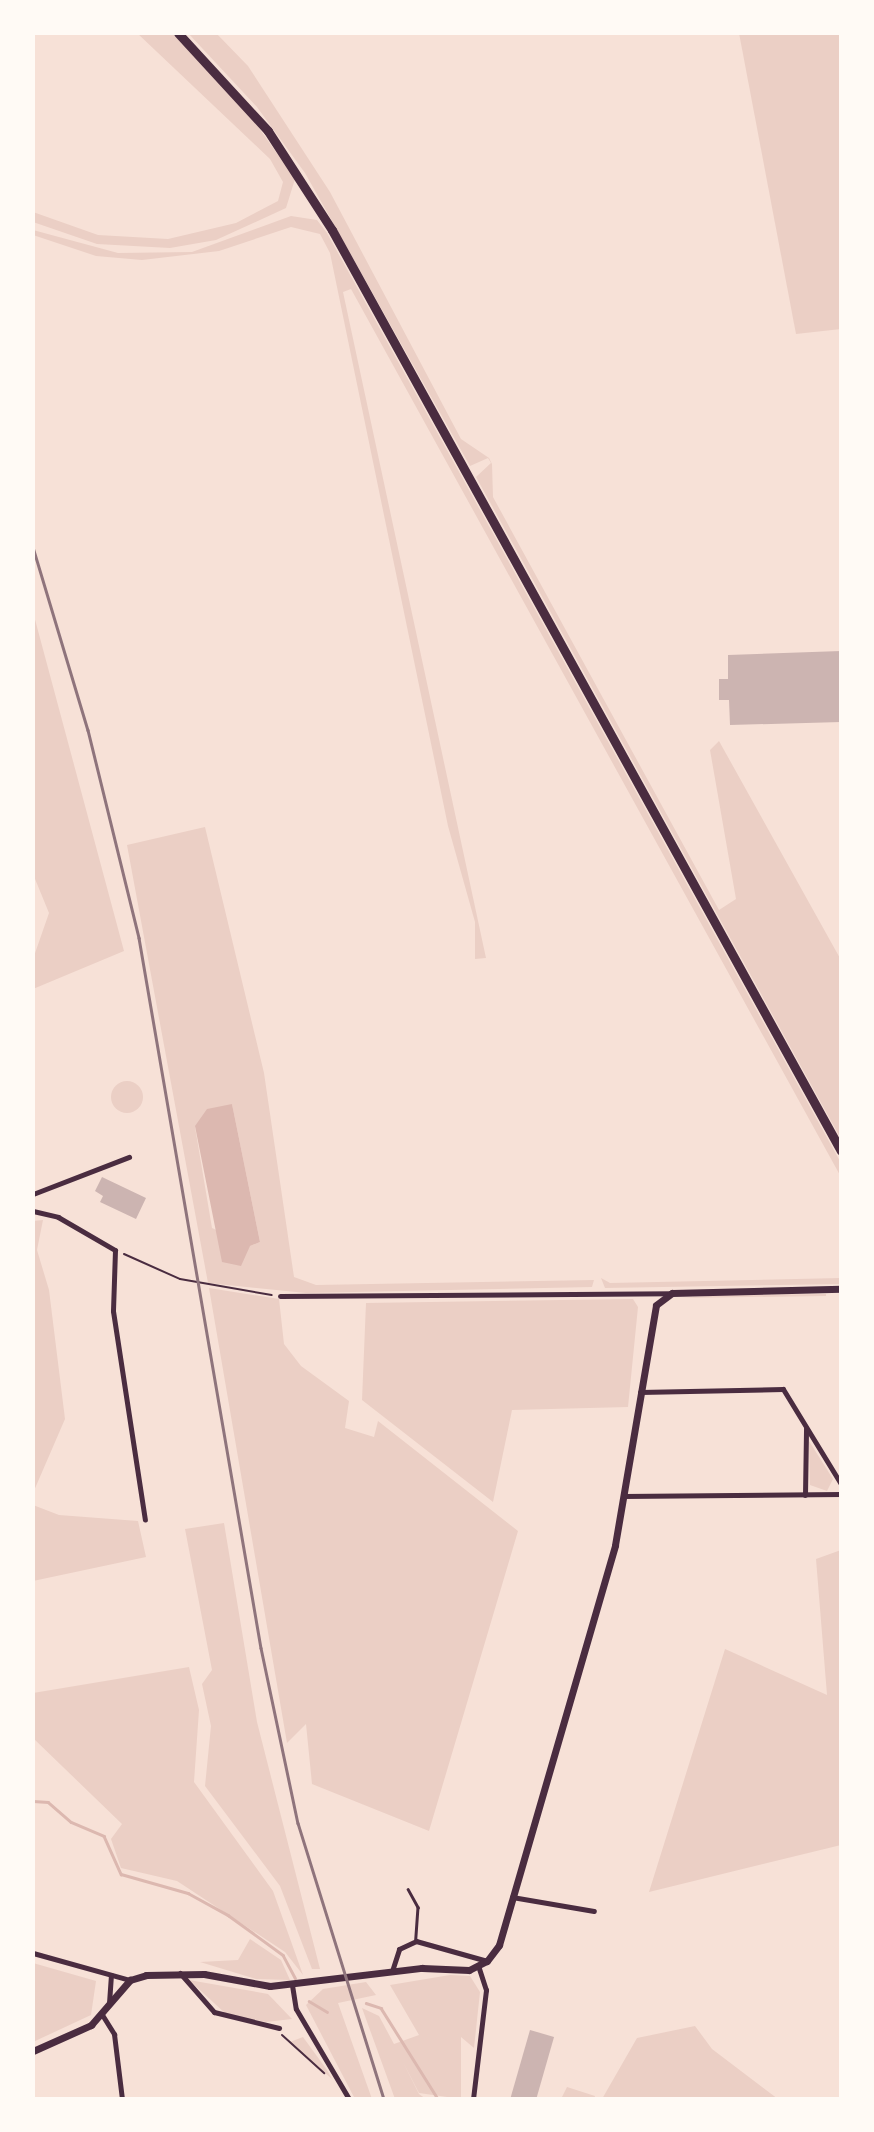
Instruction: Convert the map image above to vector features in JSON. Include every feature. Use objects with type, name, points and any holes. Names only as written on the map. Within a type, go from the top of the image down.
[{"type":"main road","points":[[178,33],[251,110],[313,198],[841,1151]]},
{"type":"street","points":[[33,1194],[129,1157]]},
{"type":"street","points":[[33,1211],[58,1217],[115,1250],[113,1311],[145,1520]]},
{"type":"street","points":[[280,1296],[841,1289]]},
{"type":"street","points":[[33,1953],[130,1980],[180,1973],[292,1985],[393,1971],[479,1968],[487,1961],[512,1897],[612,1557],[651,1315],[671,1293]]},
{"type":"street","points":[[640,1392],[778,1387],[806,1425],[841,1484]]},
{"type":"street","points":[[805,1495],[806,1425]]},
{"type":"street","points":[[623,1496],[841,1494]]},
{"type":"street","points":[[512,1897],[594,1911]]},
{"type":"street","points":[[393,1971],[398,1949],[416,1941],[487,1961]]},
{"type":"street","points":[[473,2099],[486,1990],[479,1968]]},
{"type":"street","points":[[180,1973],[214,2012],[279,2028]]},
{"type":"street","points":[[110,2003],[111,1975]]},
{"type":"street","points":[[33,2051],[91,2025],[130,1980]]},
{"type":"street","points":[[292,1985],[303,2022],[349,2099]]},
{"type":"street","points":[[101,2013],[114,2034],[121,2099]]},
{"type":"lane","points":[[408,1889],[418,1907],[416,1941]]},
{"type":"path","points":[[115,1250],[180,1279],[280,1296]]},
{"type":"path","points":[[279,2028],[326,2075]]},
{"type":"shaded area","points":[[137,33],[172,33],[249,114],[295,179],[286,208],[216,240],[170,248],[97,244],[33,222],[33,212],[98,235],[168,239],[236,223],[278,201],[283,182],[270,159]]},
{"type":"shaded area","points":[[188,33],[216,33],[248,66],[330,192],[461,439],[489,458],[492,464],[493,497],[719,910],[736,899],[710,750],[719,741],[841,960],[841,1139],[476,477],[491,463],[488,458],[470,466],[305,173],[257,107]]},
{"type":"shaded area","points":[[739,33],[841,33],[841,329],[796,334]]},
{"type":"shaded area","points":[[291,216],[317,220],[327,233],[841,1163],[841,1177],[351,289],[343,292],[486,958],[475,959],[475,922],[448,826],[330,253],[320,234],[291,227],[219,251],[142,260],[96,256],[33,235],[33,230],[118,253],[192,252]]},
{"type":"shaded area","points":[[33,612],[124,951],[33,989],[33,959],[49,913],[33,874]]},
{"type":"shaded area","points":[[205,827],[264,1073],[294,1277],[316,1285],[594,1280],[592,1287],[306,1293],[208,1283],[127,845]],"holes":[[[232,1104],[260,1242],[250,1246],[212,1228],[195,1127]]]},
{"type":"shaded area","points":[[127,1081],[138,1086],[143,1097],[138,1108],[127,1113],[116,1108],[111,1097],[116,1086]]},
{"type":"shaded area","points":[[232,1104],[260,1242],[250,1246],[241,1266],[222,1262],[195,1126],[207,1109]]},
{"type":"shaded area","points":[[43,1220],[37,1250],[49,1290],[65,1419],[33,1493],[33,1221]]},
{"type":"shaded area","points":[[601,1278],[610,1283],[841,1278],[841,1284],[605,1288]]},
{"type":"shaded area","points":[[209,1288],[279,1299],[284,1344],[301,1366],[349,1401],[345,1428],[374,1437],[378,1421],[518,1531],[429,1831],[312,1784],[306,1724],[287,1743]]},
{"type":"shaded area","points":[[723,1295],[826,1296],[680,1298]]},
{"type":"shaded area","points":[[633,1299],[638,1307],[628,1407],[512,1410],[493,1502],[362,1400],[366,1303]]},
{"type":"shaded area","points":[[809,1441],[833,1479],[827,1491],[810,1485]]},
{"type":"shaded area","points":[[33,1505],[59,1515],[138,1521],[146,1557],[33,1581]]},
{"type":"shaded area","points":[[224,1523],[257,1722],[320,1969],[312,1969],[280,1886],[205,1786],[211,1726],[202,1684],[212,1670],[185,1529]]},
{"type":"shaded area","points":[[841,1550],[841,1845],[649,1892],[725,1649],[827,1695],[816,1559]]},
{"type":"shaded area","points":[[189,1667],[199,1710],[194,1782],[273,1891],[303,1975],[285,1952],[177,1881],[121,1868],[111,1839],[122,1824],[33,1738],[33,1693]]},
{"type":"shaded area","points":[[250,1939],[281,1960],[290,1980],[256,1979],[200,1962],[238,1960]]},
{"type":"shaded area","points":[[33,1963],[96,1981],[91,2015],[33,2042]]},
{"type":"shaded area","points":[[450,1975],[470,1976],[480,1992],[474,2048],[461,2037],[461,2099],[419,2093],[403,2062],[419,2094],[426,2099],[395,2099],[362,2008],[379,2016],[394,2044],[419,2035],[390,1985]]},
{"type":"shaded area","points":[[189,1980],[268,1994],[292,2019],[266,2022],[226,2014]]},
{"type":"shaded area","points":[[366,1982],[376,1995],[338,2003],[372,2099],[355,2099],[306,2005],[323,1989]]},
{"type":"shaded area","points":[[695,2026],[712,2049],[778,2099],[602,2099],[637,2038]]},
{"type":"shaded area","points":[[303,2037],[327,2070],[332,2079],[290,2042]]},
{"type":"shaded area","points":[[567,2087],[595,2096],[594,2099],[561,2099]]},
{"type":"building","points":[[841,651],[841,722],[730,725],[729,700],[719,700],[719,679],[728,679],[728,655]]},
{"type":"building","points":[[102,1177],[146,1198],[136,1219],[100,1202],[103,1196],[95,1191]]},
{"type":"building","points":[[530,2030],[554,2037],[536,2099],[510,2098]]},
{"type":"waterway","points":[[33,1801],[48,1802],[71,1822],[104,1836],[121,1874],[188,1893],[228,1915],[283,1955],[295,1978]]},
{"type":"waterway","points":[[309,2001],[327,2012]]},
{"type":"waterway","points":[[366,2003],[381,2008],[438,2099]]},
{"type":"railway","points":[[33,547],[88,730],[139,938],[261,1648],[298,1823],[384,2099]]}]
